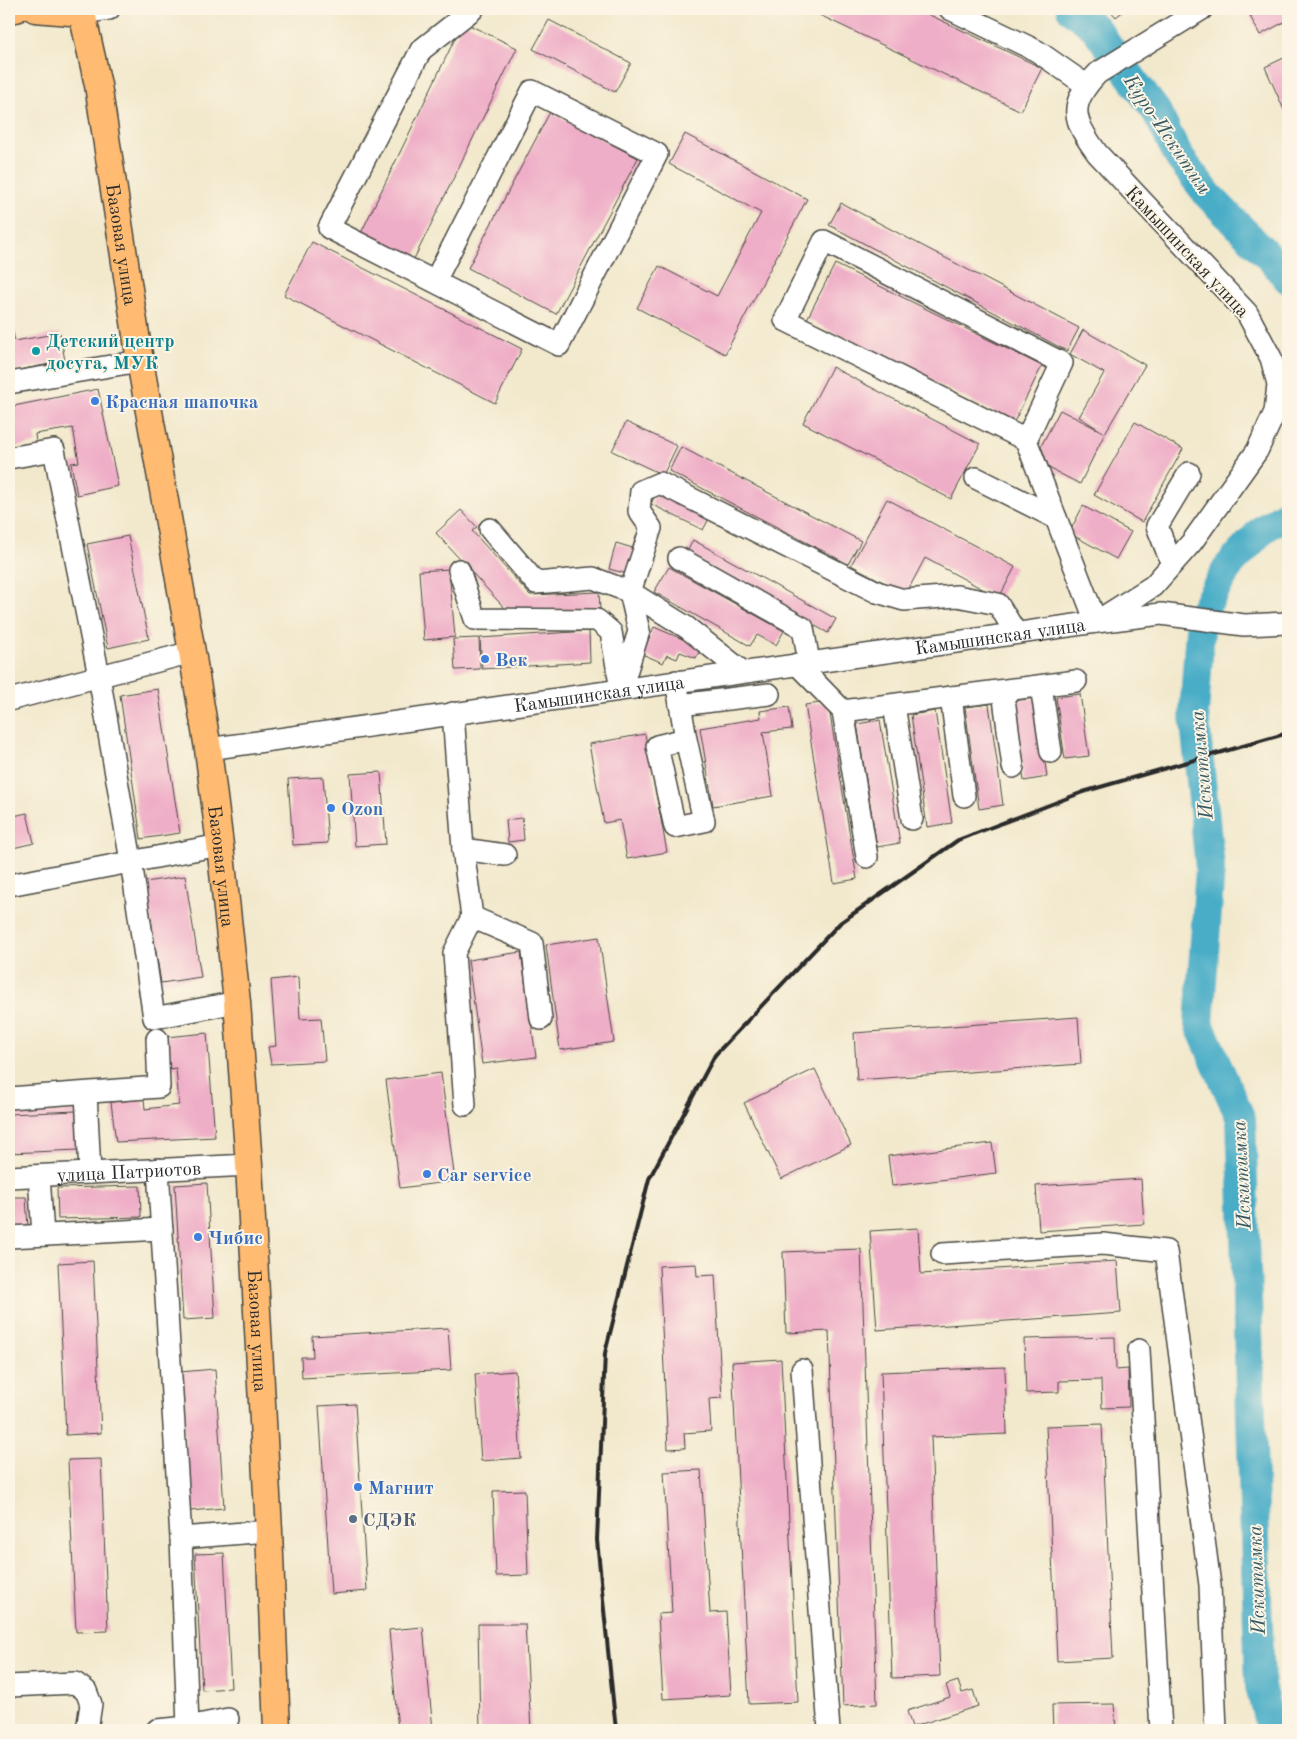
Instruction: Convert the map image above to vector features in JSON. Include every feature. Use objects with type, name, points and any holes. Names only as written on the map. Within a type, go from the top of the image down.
[{"type":"main road","points":[[9,10],[16,9]]},
{"type":"main road","points":[[35,9],[82,11]]},
{"type":"main road","name":"Базовая улица","points":[[82,11],[98,85],[140,361],[192,652],[208,749],[220,845],[237,1002],[249,1165],[269,1531],[277,1730]]},
{"type":"street","points":[[82,11],[109,9]]},
{"type":"street","points":[[435,281],[532,91],[657,154],[559,345],[329,228],[422,50],[473,9]]},
{"type":"street","points":[[950,9],[1037,50],[1092,79],[1202,9]]},
{"type":"street","name":"Камышинская улица","points":[[208,749],[1096,622],[1153,586],[1192,542],[1257,451],[1275,412],[1278,384],[1271,358],[1248,313],[1097,153],[1083,134],[1077,121],[1076,110],[1080,96],[1092,79]]},
{"type":"street","points":[[1026,440],[1062,363],[824,241],[785,320],[1026,440],[1096,622],[1161,614],[1244,625],[1288,622]]},
{"type":"street","points":[[9,383],[140,361]]},
{"type":"street","points":[[9,458],[54,450],[99,676],[131,861],[154,1018],[237,1002]]},
{"type":"street","points":[[1172,564],[1158,526],[1189,472]]},
{"type":"street","points":[[976,478],[1056,518]]},
{"type":"street","points":[[621,689],[639,631],[630,592],[651,528],[639,511],[641,491],[660,483],[877,592],[904,600],[957,596],[998,604],[1016,633]]},
{"type":"street","points":[[490,529],[536,583],[593,578],[630,592],[686,627],[742,672]]},
{"type":"street","points":[[679,558],[803,628],[803,663],[843,711],[867,857]]},
{"type":"street","points":[[459,570],[475,620],[597,620],[611,632],[621,689]]},
{"type":"street","points":[[9,700],[192,652]]},
{"type":"street","points":[[676,681],[686,739]]},
{"type":"street","points":[[843,711],[1076,681]]},
{"type":"street","points":[[1041,686],[1051,752]]},
{"type":"street","points":[[1003,691],[1013,767]]},
{"type":"street","points":[[680,704],[769,694]]},
{"type":"street","points":[[951,697],[964,796]]},
{"type":"street","points":[[894,705],[912,819]]},
{"type":"street","points":[[453,713],[464,849],[472,917],[454,953],[465,1105]]},
{"type":"street","points":[[9,885],[220,845]]},
{"type":"street","points":[[464,849],[505,855]]},
{"type":"street","points":[[472,917],[532,943],[541,1019]]},
{"type":"street","points":[[9,1098],[159,1087],[157,1039]]},
{"type":"street","points":[[86,1093],[90,1173]]},
{"type":"street","name":"улица Патриотов","points":[[9,1177],[249,1165]]},
{"type":"street","points":[[158,1169],[182,1538],[188,1727]]},
{"type":"street","points":[[39,1176],[43,1235]]},
{"type":"street","points":[[9,1237],[162,1229]]},
{"type":"street","points":[[942,1254],[1103,1244],[1166,1250],[1210,1586],[1216,1730]]},
{"type":"street","points":[[1139,1350],[1161,1730]]},
{"type":"street","points":[[802,1370],[829,1730]]},
{"type":"street","points":[[182,1538],[269,1531]]},
{"type":"street","points":[[9,1686],[75,1683],[86,1691],[91,1704],[87,1730]]},
{"type":"street","points":[[157,1730],[188,1727],[228,1719]]},
{"type":"building","points":[[807,9],[917,9],[1042,68],[1021,111]]},
{"type":"building","points":[[1109,9],[1126,9],[1116,17]]},
{"type":"building","points":[[1264,9],[1288,9],[1288,20],[1260,35],[1250,16]]},
{"type":"building","points":[[549,20],[631,63],[615,92],[533,49]]},
{"type":"building","points":[[463,22],[517,48],[414,259],[361,233]]},
{"type":"building","points":[[1288,56],[1288,119],[1265,67]]},
{"type":"building","points":[[550,112],[638,158],[556,314],[468,268]]},
{"type":"building","points":[[685,134],[807,199],[725,354],[637,308],[659,266],[717,296],[761,213],[669,164]]},
{"type":"building","points":[[841,203],[1079,328],[1067,351],[829,225]]},
{"type":"building","points":[[312,242],[522,349],[495,403],[284,295]]},
{"type":"building","points":[[835,264],[1042,366],[1014,422],[807,319]]},
{"type":"building","name":"Детский центр досуга, МУК","points":[[9,328],[12,328],[15,341],[60,333],[65,361],[9,372]]},
{"type":"building","points":[[1083,330],[1145,365],[1105,433],[1080,484],[1049,468],[1041,446],[1060,410],[1103,432],[1079,417],[1104,373],[1070,354]]},
{"type":"building","points":[[832,367],[980,444],[951,499],[803,423]]},
{"type":"building","points":[[98,389],[118,486],[77,495],[71,463],[79,462],[73,428],[35,434],[36,443],[9,448],[9,407]]},
{"type":"building","points":[[626,422],[677,446],[663,475],[612,451]]},
{"type":"building","points":[[1135,422],[1183,449],[1142,522],[1094,495]]},
{"type":"building","points":[[681,447],[861,541],[848,564],[669,471]]},
{"type":"building","points":[[659,486],[712,513],[703,530],[651,504]]},
{"type":"building","points":[[887,499],[1015,567],[999,598],[925,558],[906,594],[851,565]]},
{"type":"building","points":[[1083,506],[1131,532],[1116,559],[1069,533]]},
{"type":"building","points":[[461,510],[477,527],[472,531],[530,595],[599,592],[600,609],[509,613],[436,533]]},
{"type":"building","points":[[128,536],[149,639],[108,648],[87,544]]},
{"type":"building","points":[[693,540],[836,619],[828,633],[686,554]]},
{"type":"building","points":[[616,543],[636,549],[628,574],[609,569]]},
{"type":"building","points":[[669,567],[784,631],[776,645],[757,635],[750,646],[654,592]]},
{"type":"building","points":[[449,569],[455,637],[424,640],[419,571]]},
{"type":"building","points":[[654,627],[701,647],[696,658],[680,652],[677,659],[667,655],[663,663],[642,654]]},
{"type":"building","points":[[589,631],[590,662],[482,669],[480,638]]},
{"type":"building","points":[[479,638],[480,669],[455,670],[453,639]]},
{"type":"building","points":[[158,689],[180,833],[141,839],[120,695]]},
{"type":"building","points":[[1080,694],[1089,756],[1065,759],[1056,697]]},
{"type":"building","points":[[1036,698],[1047,777],[1024,781],[1012,701]]},
{"type":"building","points":[[828,702],[857,879],[834,883],[805,705]]},
{"type":"building","points":[[989,704],[1003,805],[979,809],[965,707]]},
{"type":"building","points":[[789,707],[792,729],[763,732],[773,796],[713,806],[700,728],[761,718],[760,711]]},
{"type":"building","points":[[935,711],[952,823],[927,827],[911,715]]},
{"type":"building","points":[[880,720],[900,843],[877,847],[857,724]]},
{"type":"building","points":[[645,734],[667,852],[627,859],[620,820],[604,823],[589,744]]},
{"type":"building","points":[[381,772],[386,844],[355,846],[350,774]]},
{"type":"building","points":[[323,777],[328,843],[293,845],[288,779]]},
{"type":"building","points":[[27,813],[34,843],[9,849],[9,817]]},
{"type":"building","points":[[522,818],[524,840],[508,842],[506,820]]},
{"type":"building","points":[[185,876],[201,977],[161,983],[145,882]]},
{"type":"building","points":[[599,937],[614,1042],[560,1050],[546,945]]},
{"type":"building","points":[[521,952],[536,1057],[482,1064],[468,960]]},
{"type":"building","points":[[298,977],[300,1019],[321,1018],[325,1061],[271,1064],[268,1047],[276,1046],[271,980]]},
{"type":"building","points":[[1078,1017],[1081,1064],[857,1080],[854,1033]]},
{"type":"building","points":[[207,1033],[215,1137],[116,1142],[111,1102],[144,1099],[145,1109],[179,1105],[176,1068],[168,1069],[166,1037]]},
{"type":"building","points":[[815,1069],[851,1145],[781,1179],[744,1103]]},
{"type":"building","points":[[441,1073],[455,1181],[400,1188],[386,1080]]},
{"type":"building","points":[[76,1111],[78,1150],[9,1153],[9,1114]]},
{"type":"building","points":[[992,1143],[996,1173],[892,1186],[888,1156]]},
{"type":"building","points":[[1141,1179],[1144,1224],[1039,1231],[1036,1186]]},
{"type":"building","points":[[207,1183],[215,1318],[183,1320],[175,1185]]},
{"type":"building","points":[[140,1186],[141,1217],[58,1219],[57,1188]]},
{"type":"building","points":[[9,1197],[26,1197],[28,1228],[9,1229]]},
{"type":"building","points":[[918,1228],[921,1274],[1117,1261],[1121,1313],[877,1330],[870,1231]]},
{"type":"building","points":[[861,1249],[877,1704],[843,1706],[829,1331],[786,1333],[783,1252]]},
{"type":"building","points":[[93,1261],[101,1433],[66,1435],[58,1263]]},
{"type":"building","points":[[696,1264],[697,1276],[715,1275],[722,1398],[709,1399],[711,1431],[684,1433],[685,1448],[668,1449],[659,1266]]},
{"type":"building","points":[[448,1328],[451,1370],[302,1378],[301,1357],[313,1357],[312,1336]]},
{"type":"building","points":[[1115,1337],[1116,1370],[1128,1369],[1129,1407],[1102,1408],[1101,1380],[1059,1381],[1059,1392],[1026,1393],[1024,1339]]},
{"type":"building","points":[[781,1359],[798,1702],[749,1704],[732,1362]]},
{"type":"building","points":[[1005,1367],[1007,1434],[931,1437],[940,1676],[892,1678],[881,1372]]},
{"type":"building","points":[[215,1369],[224,1508],[190,1511],[180,1372]]},
{"type":"building","points":[[515,1371],[521,1458],[481,1461],[475,1374]]},
{"type":"building","points":[[355,1404],[367,1591],[331,1594],[319,1406]]},
{"type":"building","points":[[1102,1424],[1113,1658],[1057,1661],[1046,1426]]},
{"type":"building","points":[[101,1459],[108,1631],[76,1632],[68,1460]]},
{"type":"building","points":[[701,1470],[710,1613],[726,1612],[731,1695],[663,1699],[658,1614],[672,1613],[664,1472]]},
{"type":"building","points":[[525,1490],[528,1575],[496,1576],[493,1491]]},
{"type":"building","points":[[224,1553],[231,1688],[202,1690],[195,1554]]},
{"type":"building","points":[[478,1624],[525,1624],[531,1730],[480,1730]]},
{"type":"building","points":[[423,1627],[433,1730],[398,1730],[389,1630]]},
{"type":"building","points":[[958,1681],[962,1693],[973,1690],[978,1706],[912,1727],[907,1711],[950,1697],[946,1685]]},
{"type":"building","points":[[1114,1704],[1116,1730],[1053,1730],[1052,1705]]},
{"type":"waterway","name":"Куро-Искитим","points":[[1071,9],[1095,28],[1156,111],[1179,157],[1209,196],[1273,261],[1288,279]]},
{"type":"waterway","name":"Искитимка","points":[[1271,1730],[1260,1686],[1241,1119],[1199,1024],[1210,868],[1194,713],[1201,615],[1228,567],[1262,530],[1288,513]]},
{"type":"railway","points":[[616,1730],[597,1540],[605,1353],[649,1179],[715,1055],[840,923],[958,840],[1083,792],[1288,733]]},
{"type":"place","name":"Детский центр досуга, МУК","points":[[36,351]]},
{"type":"place","name":"Красная шапочка","points":[[95,401]]},
{"type":"place","name":"Век","points":[[485,659]]},
{"type":"place","name":"Ozon","points":[[331,808]]},
{"type":"place","name":"Car service","points":[[427,1174]]},
{"type":"place","name":"Чибис","points":[[198,1237]]},
{"type":"place","name":"Магнит","points":[[358,1487]]},
{"type":"place","name":"СДЭК","points":[[353,1519]]}]
